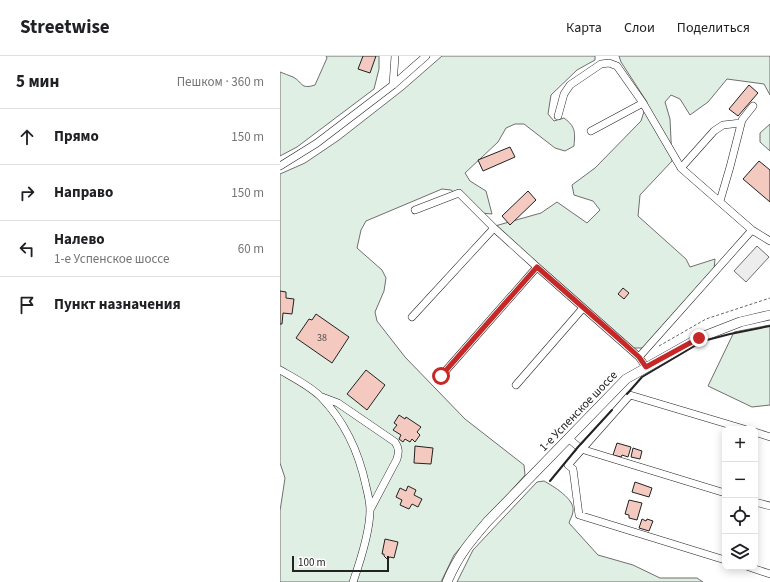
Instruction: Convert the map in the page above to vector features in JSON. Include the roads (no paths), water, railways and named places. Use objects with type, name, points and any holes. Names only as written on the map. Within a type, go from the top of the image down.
[{"type":"main road","name":"1-е Успенское шоссе","points":[[447,582],[459,557],[467,545],[487,522],[626,379],[699,338],[740,322],[770,315]]},
{"type":"street","points":[[392,85],[395,56]]},
{"type":"street","points":[[280,166],[317,143],[392,85],[426,56]]},
{"type":"street","points":[[558,116],[564,94],[570,85],[601,64],[609,63],[617,66],[643,103],[681,168],[752,230],[770,242]]},
{"type":"street","points":[[591,131],[643,103]]},
{"type":"street","points":[[720,201],[741,123],[746,113],[753,106]]},
{"type":"street","points":[[681,168],[714,131],[723,125],[741,123]]},
{"type":"street","points":[[415,210],[459,193],[494,228],[639,357],[646,367]]},
{"type":"street","points":[[412,316],[494,228]]},
{"type":"street","points":[[639,357],[752,230]]},
{"type":"street","points":[[441,376],[537,267]]},
{"type":"street","points":[[516,385],[583,308]]},
{"type":"street","points":[[280,370],[300,381],[320,396],[338,404],[395,442],[398,446],[399,453],[397,459],[370,510]]},
{"type":"street","points":[[722,559],[579,515],[573,469],[568,465],[630,394],[734,426]]},
{"type":"street","points":[[320,396],[341,423],[351,439],[364,473],[370,510],[367,533],[353,582]]},
{"type":"street","points":[[758,433],[770,437]]},
{"type":"street","points":[[568,438],[581,449],[722,492]]},
{"type":"street","points":[[758,503],[770,506]]},
{"type":"street","points":[[758,570],[770,574]]}]
